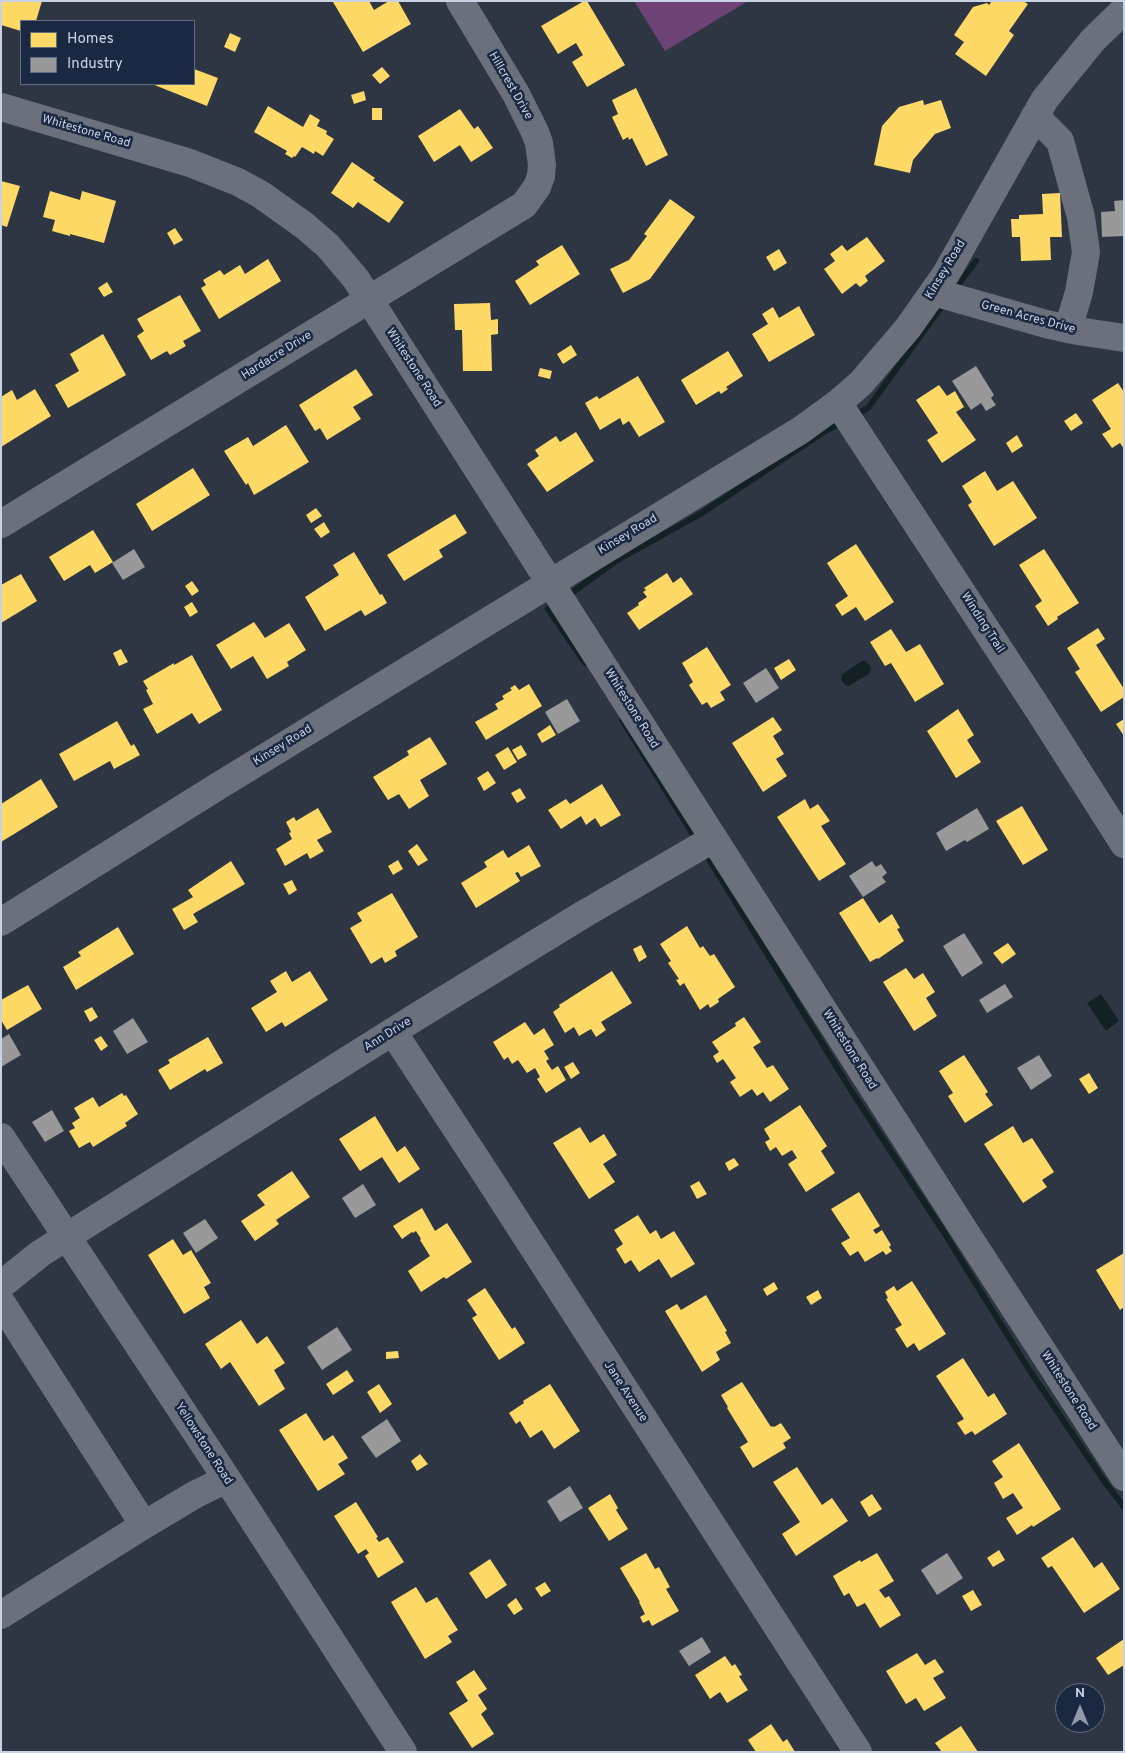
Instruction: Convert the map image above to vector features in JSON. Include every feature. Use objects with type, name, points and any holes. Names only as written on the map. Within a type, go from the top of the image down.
[{"type":"street","name":"Hillcrest Drive","points":[[460,1],[516,94],[535,132],[539,143],[542,165],[540,176]]},
{"type":"street","name":"Kinsey Road","points":[[1,922],[220,785],[801,430],[838,403],[880,363],[908,328],[934,292],[1045,99],[1075,59],[1124,10]]},
{"type":"street","name":"Whitestone Road","points":[[1,108],[190,163],[238,182],[260,194],[305,226],[334,253],[356,279],[551,582],[713,839],[1124,1477]]},
{"type":"street","points":[[1036,116],[1060,141],[1081,217],[1086,252],[1079,292],[1068,329]]},
{"type":"street","name":"Hardacre Drive","points":[[1,524],[515,212],[532,196],[540,176]]},
{"type":"street","name":"Green Acres Drive","points":[[934,292],[1068,329],[1124,338]]},
{"type":"street","name":"Winding Trail","points":[[838,403],[1124,844]]},
{"type":"street","name":"Ann Drive","points":[[1,1286],[41,1253],[393,1032],[584,914],[713,839]]},
{"type":"street","name":"Jane Avenue","points":[[393,1032],[858,1752]]},
{"type":"street","name":"Yellowstone Road","points":[[1,1137],[227,1479],[403,1752]]},
{"type":"street","points":[[1,1302],[144,1525]]},
{"type":"street","points":[[1,1615],[144,1525],[196,1494],[227,1479]]},
{"type":"shaded area","points":[[634,1],[748,1],[665,51]]},
{"type":"shaded area","points":[[862,661],[866,661],[871,667],[870,673],[849,686],[845,685],[841,680],[842,674]]},
{"type":"shaded area","points":[[1101,994],[1119,1021],[1106,1031],[1087,1003]]},
{"type":"building: Homes","points":[[1,1],[42,1],[36,20],[20,20],[20,31],[1,25]]},
{"type":"building: Homes","points":[[369,1],[374,10],[389,1],[398,1],[411,24],[363,52],[333,2]]},
{"type":"building: Homes","points":[[587,1],[625,65],[587,87],[572,62],[583,55],[576,43],[558,54],[541,26]]},
{"type":"building: Homes","points":[[992,1],[1023,1],[1028,4],[1009,31],[1014,35],[986,76],[955,54],[964,42],[954,35],[973,7],[987,3],[989,5]]},
{"type":"building: Homes","points":[[230,33],[241,38],[235,52],[224,47]]},
{"type":"building: Homes","points":[[382,67],[390,76],[380,84],[372,75]]},
{"type":"building: Homes","points":[[195,69],[218,78],[207,106],[154,85],[195,85]]},
{"type":"building: Homes","points":[[636,88],[668,155],[646,166],[632,138],[629,140],[628,137],[623,140],[612,117],[618,114],[612,100]]},
{"type":"building: Homes","points":[[364,91],[366,100],[354,104],[351,95]]},
{"type":"building: Homes","points":[[923,100],[924,105],[941,100],[951,128],[935,134],[913,160],[910,173],[874,165],[882,126],[899,107]]},
{"type":"building: Homes","points":[[268,106],[303,127],[310,114],[320,120],[317,126],[327,131],[326,134],[334,139],[323,156],[315,151],[314,154],[302,147],[295,157],[292,158],[285,154],[287,151],[254,132]]},
{"type":"building: Homes","points":[[372,108],[382,108],[382,120],[372,120]]},
{"type":"building: Homes","points":[[460,109],[474,129],[478,126],[493,148],[471,162],[460,145],[434,162],[418,136]]},
{"type":"building: Homes","points":[[352,162],[404,202],[389,223],[358,202],[353,208],[331,193]]},
{"type":"building: Homes","points":[[1,181],[20,186],[7,227],[1,225]]},
{"type":"building: Homes","points":[[50,191],[80,200],[82,191],[116,201],[104,243],[52,231],[55,220],[43,217]]},
{"type":"building: Homes","points":[[1060,193],[1062,237],[1050,237],[1051,260],[1021,261],[1020,237],[1012,237],[1011,219],[1019,219],[1019,215],[1043,214],[1042,194]]},
{"type":"building: Homes","points":[[670,199],[695,217],[650,279],[623,293],[610,269],[629,260],[647,236],[644,234]]},
{"type":"building: Homes","points":[[175,228],[183,240],[174,245],[167,233]]},
{"type":"building: Homes","points":[[867,237],[885,261],[865,276],[868,281],[860,287],[856,283],[842,294],[824,269],[835,261],[830,254],[842,245],[847,251]]},
{"type":"building: Homes","points":[[562,245],[580,274],[530,305],[515,281],[539,265],[536,261]]},
{"type":"building: Homes","points":[[779,249],[787,263],[774,271],[766,257]]},
{"type":"building: Homes","points":[[268,259],[281,281],[219,319],[201,288],[206,285],[203,280],[220,270],[224,275],[240,265],[245,274]]},
{"type":"building: Homes","points":[[107,282],[113,292],[104,297],[98,288]]},
{"type":"building: Homes","points":[[180,295],[201,331],[183,341],[186,346],[170,355],[167,351],[151,360],[137,336],[144,331],[137,319]]},
{"type":"building: Homes","points":[[490,303],[491,320],[498,319],[498,334],[491,335],[492,371],[463,371],[462,330],[455,330],[454,304]]},
{"type":"building: Homes","points":[[799,306],[815,335],[769,362],[752,334],[768,324],[762,314],[773,307],[779,318]]},
{"type":"building: Homes","points":[[103,334],[126,375],[68,408],[55,385],[79,371],[70,354]]},
{"type":"building: Homes","points":[[571,345],[577,355],[563,364],[557,354]]},
{"type":"building: Homes","points":[[728,351],[743,376],[726,387],[728,389],[721,394],[719,391],[696,405],[681,380]]},
{"type":"building: Homes","points":[[540,368],[552,371],[550,379],[538,376]]},
{"type":"building: Homes","points":[[356,369],[373,395],[353,407],[361,419],[327,440],[320,428],[315,431],[299,405]]},
{"type":"building: Homes","points":[[638,376],[665,422],[639,437],[629,421],[623,425],[620,418],[600,430],[585,403],[597,396],[599,399]]},
{"type":"building: Homes","points":[[1118,383],[1124,392],[1124,449],[1120,443],[1112,448],[1102,434],[1111,429],[1092,400]]},
{"type":"building: Homes","points":[[939,385],[947,396],[955,391],[964,407],[956,412],[976,440],[942,463],[927,440],[938,433],[916,400]]},
{"type":"building: Homes","points":[[35,389],[51,416],[1,447],[1,397],[12,390],[17,400]]},
{"type":"building: Homes","points":[[1076,413],[1083,423],[1071,431],[1064,421]]},
{"type":"building: Homes","points":[[286,425],[309,462],[254,495],[248,483],[246,485],[224,451],[248,437],[253,446]]},
{"type":"building: Homes","points":[[576,432],[594,461],[547,492],[527,464],[539,456],[535,450],[556,436],[560,442]]},
{"type":"building: Homes","points":[[1017,435],[1023,446],[1012,453],[1006,443]]},
{"type":"building: Homes","points":[[193,468],[210,495],[152,531],[136,504]]},
{"type":"building: Homes","points":[[985,471],[997,491],[1013,481],[1037,518],[994,546],[968,505],[972,502],[962,486]]},
{"type":"building: Homes","points":[[316,508],[322,516],[311,523],[306,515]]},
{"type":"building: Homes","points":[[455,514],[467,533],[439,550],[443,557],[404,581],[387,555]]},
{"type":"building: Homes","points":[[324,522],[330,532],[321,538],[314,529]]},
{"type":"building: Homes","points":[[93,530],[113,562],[95,573],[90,565],[64,581],[49,557]]},
{"type":"building: Homes","points":[[856,544],[894,602],[865,621],[856,607],[842,616],[835,605],[848,596],[827,563]]},
{"type":"building: Homes","points":[[1044,549],[1079,603],[1057,617],[1058,619],[1048,626],[1035,606],[1042,601],[1019,565]]},
{"type":"building: Homes","points":[[354,552],[380,595],[382,594],[387,603],[365,616],[361,610],[325,631],[305,597],[339,575],[333,565]]},
{"type":"building: Homes","points":[[667,573],[673,583],[681,577],[693,594],[639,630],[627,613],[647,597],[643,592],[646,590],[644,588]]},
{"type":"building: Homes","points":[[21,574],[37,601],[1,623],[1,585]]},
{"type":"building: Homes","points":[[192,581],[199,591],[192,596],[185,586]]},
{"type":"building: Homes","points":[[192,602],[198,612],[190,617],[184,607]]},
{"type":"building: Homes","points":[[254,622],[265,638],[289,623],[306,650],[287,662],[289,666],[267,679],[253,656],[231,669],[216,645]]},
{"type":"building: Homes","points":[[1098,628],[1105,639],[1096,645],[1124,689],[1124,697],[1101,712],[1075,672],[1080,669],[1067,648]]},
{"type":"building: Homes","points":[[891,629],[906,652],[920,644],[944,684],[915,702],[891,663],[885,666],[870,642]]},
{"type":"building: Homes","points":[[707,647],[731,685],[720,692],[725,700],[711,708],[707,702],[702,705],[689,685],[693,682],[682,663]]},
{"type":"building: Homes","points":[[121,649],[128,662],[119,666],[113,653]]},
{"type":"building: Homes","points":[[192,655],[222,710],[199,724],[192,713],[157,734],[143,709],[153,704],[143,681]]},
{"type":"building: Homes","points":[[789,659],[796,670],[781,680],[774,668]]},
{"type":"building: Homes","points":[[529,684],[542,706],[486,740],[475,722],[498,709],[495,704],[504,699],[502,696],[512,690],[510,688],[515,685],[519,690]]},
{"type":"building: Homes","points":[[958,709],[974,735],[967,740],[981,762],[956,778],[927,731]]},
{"type":"building: Homes","points":[[773,717],[782,730],[773,736],[784,754],[776,759],[787,776],[763,792],[732,743]]},
{"type":"building: Homes","points":[[1124,719],[1124,736],[1116,724]]},
{"type":"building: Homes","points":[[117,721],[131,746],[134,744],[140,755],[114,769],[110,761],[74,781],[59,754]]},
{"type":"building: Homes","points":[[550,725],[556,735],[542,743],[537,734]]},
{"type":"building: Homes","points":[[430,737],[447,764],[420,780],[429,796],[409,809],[399,794],[388,800],[373,777],[409,755],[407,751]]},
{"type":"building: Homes","points":[[521,745],[527,755],[518,760],[512,750]]},
{"type":"building: Homes","points":[[508,747],[517,762],[504,770],[495,755]]},
{"type":"building: Homes","points":[[488,771],[496,783],[484,791],[477,778]]},
{"type":"building: Homes","points":[[41,779],[58,807],[1,842],[1,804]]},
{"type":"building: Homes","points":[[602,784],[621,815],[601,827],[595,818],[586,825],[581,816],[561,829],[548,810],[566,799],[570,804]]},
{"type":"building: Homes","points":[[520,788],[526,798],[517,803],[511,793]]},
{"type":"building: Homes","points":[[805,799],[810,809],[818,804],[830,821],[821,826],[846,864],[819,881],[777,817]]},
{"type":"building: Homes","points":[[1022,806],[1048,850],[1023,865],[996,821]]},
{"type":"building: Homes","points":[[318,808],[332,832],[317,840],[324,851],[310,859],[307,853],[285,866],[276,849],[292,839],[286,822],[294,817],[296,821]]},
{"type":"building: Homes","points":[[417,844],[428,860],[418,866],[408,851]]},
{"type":"building: Homes","points":[[529,845],[541,866],[521,877],[518,872],[515,873],[520,881],[476,908],[461,883],[487,867],[484,862],[503,850],[508,858]]},
{"type":"building: Homes","points":[[398,860],[403,869],[393,875],[388,866]]},
{"type":"building: Homes","points":[[231,861],[245,884],[193,914],[198,922],[184,930],[172,909],[193,897],[188,890]]},
{"type":"building: Homes","points":[[292,880],[297,890],[289,895],[283,884]]},
{"type":"building: Homes","points":[[392,893],[418,937],[395,951],[397,956],[385,963],[382,957],[371,964],[350,928],[362,921],[357,913]]},
{"type":"building: Homes","points":[[863,898],[879,923],[892,914],[900,928],[897,929],[904,941],[878,959],[870,962],[839,913]]},
{"type":"building: Homes","points":[[687,926],[700,948],[703,946],[710,956],[714,954],[735,987],[718,999],[719,1002],[710,1008],[708,1004],[700,1010],[684,983],[680,986],[676,980],[679,979],[668,963],[671,961],[660,944]]},
{"type":"building: Homes","points":[[118,927],[134,954],[76,990],[63,967],[81,956],[78,952]]},
{"type":"building: Homes","points":[[1008,943],[1016,954],[1002,964],[993,953]]},
{"type":"building: Homes","points":[[641,945],[647,957],[639,962],[633,949]]},
{"type":"building: Homes","points":[[906,968],[914,979],[923,973],[935,992],[926,998],[937,1016],[914,1031],[883,982]]},
{"type":"building: Homes","points":[[286,971],[292,982],[310,971],[328,1000],[285,1027],[282,1022],[266,1032],[251,1008],[277,992],[270,981]]},
{"type":"building: Homes","points":[[612,971],[632,1003],[601,1022],[606,1030],[596,1037],[591,1029],[579,1036],[574,1027],[565,1033],[553,1012],[560,1007],[559,1005]]},
{"type":"building: Homes","points":[[28,985],[42,1009],[7,1030],[1,1020],[1,1000]]},
{"type":"building: Homes","points":[[92,1007],[98,1017],[90,1022],[84,1011]]},
{"type":"building: Homes","points":[[744,1017],[761,1042],[753,1047],[767,1068],[773,1065],[789,1089],[770,1102],[763,1092],[757,1096],[752,1089],[740,1097],[730,1082],[736,1078],[723,1059],[717,1063],[713,1056],[719,1052],[712,1042],[736,1026],[735,1023]]},
{"type":"building: Homes","points":[[525,1022],[534,1035],[544,1028],[554,1045],[544,1051],[549,1059],[546,1061],[552,1070],[558,1066],[566,1080],[546,1093],[537,1079],[540,1077],[535,1068],[527,1073],[518,1060],[512,1064],[508,1057],[504,1060],[493,1042]]},
{"type":"building: Homes","points":[[101,1036],[108,1046],[101,1051],[94,1040]]},
{"type":"building: Homes","points":[[208,1037],[223,1063],[207,1072],[205,1069],[170,1090],[158,1070],[170,1063],[168,1060]]},
{"type":"building: Homes","points":[[964,1055],[988,1092],[985,1094],[993,1105],[965,1123],[948,1096],[953,1093],[939,1071]]},
{"type":"building: Homes","points":[[573,1062],[580,1073],[571,1079],[564,1067]]},
{"type":"building: Homes","points":[[1089,1073],[1098,1088],[1089,1094],[1079,1079]]},
{"type":"building: Homes","points":[[122,1093],[124,1096],[126,1095],[138,1114],[125,1123],[127,1126],[93,1147],[90,1142],[79,1148],[69,1131],[75,1128],[72,1123],[80,1118],[74,1108],[93,1097],[99,1107]]},
{"type":"building: Homes","points":[[800,1105],[827,1146],[821,1151],[835,1173],[806,1192],[788,1164],[797,1158],[792,1150],[782,1156],[776,1147],[770,1151],[765,1142],[770,1139],[764,1129]]},
{"type":"building: Homes","points":[[375,1116],[397,1152],[405,1146],[420,1169],[399,1183],[382,1157],[360,1171],[339,1139]]},
{"type":"building: Homes","points":[[1013,1126],[1023,1143],[1032,1138],[1054,1172],[1042,1180],[1047,1187],[1023,1203],[984,1144]]},
{"type":"building: Homes","points":[[580,1127],[590,1143],[604,1134],[617,1155],[603,1164],[615,1182],[589,1199],[553,1143]]},
{"type":"building: Homes","points":[[734,1158],[739,1165],[729,1171],[725,1163]]},
{"type":"building: Homes","points":[[292,1171],[310,1197],[276,1220],[279,1224],[255,1241],[241,1221],[265,1205],[257,1195]]},
{"type":"building: Homes","points":[[699,1181],[707,1194],[697,1199],[690,1186]]},
{"type":"building: Homes","points":[[859,1192],[880,1226],[873,1230],[876,1234],[882,1230],[891,1245],[889,1247],[892,1251],[886,1255],[883,1251],[865,1262],[858,1251],[850,1256],[841,1243],[850,1238],[831,1209]]},
{"type":"building: Homes","points":[[422,1208],[435,1231],[447,1223],[472,1262],[421,1292],[408,1271],[430,1256],[416,1231],[402,1239],[393,1226]]},
{"type":"building: Homes","points":[[638,1215],[650,1234],[656,1230],[661,1239],[674,1231],[695,1264],[671,1278],[659,1259],[639,1272],[631,1260],[625,1264],[616,1249],[623,1244],[614,1230]]},
{"type":"building: Homes","points":[[173,1239],[183,1255],[191,1250],[211,1283],[204,1287],[210,1298],[184,1314],[148,1255]]},
{"type":"building: Homes","points":[[1124,1253],[1124,1307],[1120,1310],[1096,1270]]},
{"type":"building: Homes","points":[[912,1281],[946,1334],[919,1351],[914,1343],[907,1348],[895,1329],[902,1325],[886,1299],[888,1298],[885,1292],[894,1286],[897,1291]]},
{"type":"building: Homes","points":[[774,1282],[778,1289],[767,1296],[763,1289]]},
{"type":"building: Homes","points":[[485,1288],[512,1329],[515,1327],[525,1343],[499,1360],[472,1318],[477,1315],[467,1300]]},
{"type":"building: Homes","points":[[818,1290],[822,1298],[811,1305],[806,1297]]},
{"type":"building: Homes","points":[[706,1295],[727,1331],[725,1332],[731,1343],[716,1352],[720,1360],[702,1372],[665,1311],[677,1304],[681,1310]]},
{"type":"building: Homes","points":[[241,1320],[257,1344],[267,1336],[285,1363],[274,1370],[285,1389],[259,1406],[230,1362],[221,1369],[205,1344]]},
{"type":"building: Homes","points":[[398,1351],[399,1358],[386,1359],[386,1352]]},
{"type":"building: Homes","points":[[963,1358],[988,1397],[994,1393],[1007,1414],[975,1435],[972,1431],[965,1435],[957,1423],[964,1419],[936,1376]]},
{"type":"building: Homes","points":[[347,1370],[354,1381],[333,1395],[326,1384]]},
{"type":"building: Homes","points":[[742,1382],[771,1427],[781,1423],[791,1438],[783,1443],[786,1448],[753,1468],[740,1447],[748,1442],[721,1395]]},
{"type":"building: Homes","points":[[379,1384],[392,1404],[380,1413],[367,1392]]},
{"type":"building: Homes","points":[[550,1384],[580,1431],[554,1449],[542,1430],[530,1438],[520,1421],[516,1424],[509,1413],[524,1403],[523,1401]]},
{"type":"building: Homes","points":[[306,1413],[324,1441],[333,1435],[348,1458],[338,1464],[345,1474],[318,1491],[279,1430]]},
{"type":"building: Homes","points":[[1019,1443],[1061,1509],[1017,1535],[1006,1518],[1023,1508],[1013,1493],[1003,1499],[994,1483],[1003,1477],[992,1461]]},
{"type":"building: Homes","points":[[420,1454],[428,1464],[417,1471],[411,1461]]},
{"type":"building: Homes","points":[[797,1467],[822,1505],[832,1498],[848,1521],[796,1556],[782,1534],[800,1522],[773,1482]]},
{"type":"building: Homes","points":[[610,1494],[618,1508],[616,1510],[628,1529],[609,1541],[588,1508]]},
{"type":"building: Homes","points":[[872,1494],[882,1509],[869,1517],[860,1502]]},
{"type":"building: Homes","points":[[356,1502],[378,1537],[376,1538],[379,1542],[388,1537],[404,1562],[378,1578],[365,1556],[369,1553],[366,1549],[358,1554],[334,1516]]},
{"type":"building: Homes","points":[[1073,1537],[1094,1568],[1102,1562],[1120,1589],[1084,1613],[1052,1566],[1048,1568],[1041,1558]]},
{"type":"building: Homes","points":[[999,1550],[1005,1560],[993,1567],[987,1558]]},
{"type":"building: Homes","points":[[646,1553],[655,1569],[659,1567],[670,1587],[666,1589],[679,1611],[652,1626],[649,1620],[643,1623],[640,1617],[645,1614],[640,1602],[620,1568]]},
{"type":"building: Homes","points":[[877,1553],[894,1581],[879,1590],[885,1598],[889,1596],[901,1615],[880,1628],[865,1603],[857,1607],[849,1593],[844,1596],[833,1576],[860,1560],[861,1562]]},
{"type":"building: Homes","points":[[490,1559],[507,1585],[486,1599],[469,1573]]},
{"type":"building: Homes","points":[[545,1582],[551,1591],[541,1597],[535,1588]]},
{"type":"building: Homes","points":[[416,1587],[426,1603],[437,1597],[458,1630],[448,1636],[452,1642],[425,1659],[391,1602]]},
{"type":"building: Homes","points":[[973,1590],[982,1605],[971,1611],[962,1596]]},
{"type":"building: Homes","points":[[516,1598],[523,1609],[514,1615],[507,1605]]},
{"type":"building: Homes","points":[[1124,1639],[1124,1665],[1108,1675],[1096,1658]]},
{"type":"building: Homes","points":[[917,1653],[925,1665],[935,1659],[944,1672],[933,1678],[946,1698],[924,1711],[916,1698],[906,1704],[886,1671]]},
{"type":"building: Homes","points":[[725,1656],[732,1666],[735,1664],[742,1675],[739,1676],[748,1690],[727,1703],[720,1692],[710,1699],[695,1675]]},
{"type":"building: Homes","points":[[474,1670],[487,1689],[478,1695],[487,1709],[481,1714],[494,1734],[472,1748],[449,1713],[468,1701],[456,1682]]},
{"type":"building: Homes","points":[[771,1724],[783,1742],[787,1739],[795,1752],[756,1752],[748,1740]]},
{"type":"building: Homes","points":[[961,1726],[978,1752],[942,1752],[935,1743]]},
{"type":"building: Industry","points":[[1124,200],[1124,236],[1102,237],[1101,212],[1115,211],[1114,201]]},
{"type":"building: Industry","points":[[976,366],[994,395],[991,398],[996,405],[986,411],[981,403],[971,410],[952,381]]},
{"type":"building: Industry","points":[[134,549],[145,567],[123,580],[112,563]]},
{"type":"building: Industry","points":[[766,668],[779,688],[756,703],[743,683]]},
{"type":"building: Industry","points":[[567,699],[580,721],[558,734],[545,712]]},
{"type":"building: Industry","points":[[977,808],[989,829],[967,842],[965,840],[946,851],[936,833]]},
{"type":"building: Industry","points":[[872,861],[876,867],[881,864],[887,873],[882,877],[886,882],[863,897],[849,876]]},
{"type":"building: Industry","points":[[964,933],[983,963],[962,977],[943,946]]},
{"type":"building: Industry","points":[[1005,984],[1013,997],[987,1013],[979,1000]]},
{"type":"building: Industry","points":[[133,1018],[148,1042],[127,1054],[113,1031]]},
{"type":"building: Industry","points":[[9,1034],[21,1055],[1,1067],[1,1039]]},
{"type":"building: Industry","points":[[1039,1055],[1052,1076],[1031,1090],[1017,1068]]},
{"type":"building: Industry","points":[[52,1110],[64,1131],[45,1142],[32,1122]]},
{"type":"building: Industry","points":[[363,1184],[376,1205],[355,1218],[342,1198]]},
{"type":"building: Industry","points":[[205,1219],[218,1238],[196,1253],[183,1233]]},
{"type":"building: Industry","points":[[337,1327],[352,1350],[322,1370],[307,1347]]},
{"type":"building: Industry","points":[[387,1419],[401,1441],[376,1458],[361,1437]]},
{"type":"building: Industry","points":[[570,1486],[583,1508],[560,1522],[547,1501]]},
{"type":"building: Industry","points":[[947,1553],[963,1578],[937,1595],[921,1570]]},
{"type":"building: Industry","points":[[702,1637],[711,1652],[689,1666],[679,1651]]},
{"type":"waterway","points":[[954,290],[976,261]]},
{"type":"waterway","points":[[854,416],[868,408],[945,302]]},
{"type":"waterway","points":[[566,597],[616,561],[702,513],[827,430],[843,422]]},
{"type":"waterway","points":[[555,604],[548,609],[585,663]]},
{"type":"waterway","points":[[622,720],[697,841]]},
{"type":"waterway","points":[[704,851],[852,1092],[943,1231],[1028,1368],[1104,1481],[1124,1507]]}]
